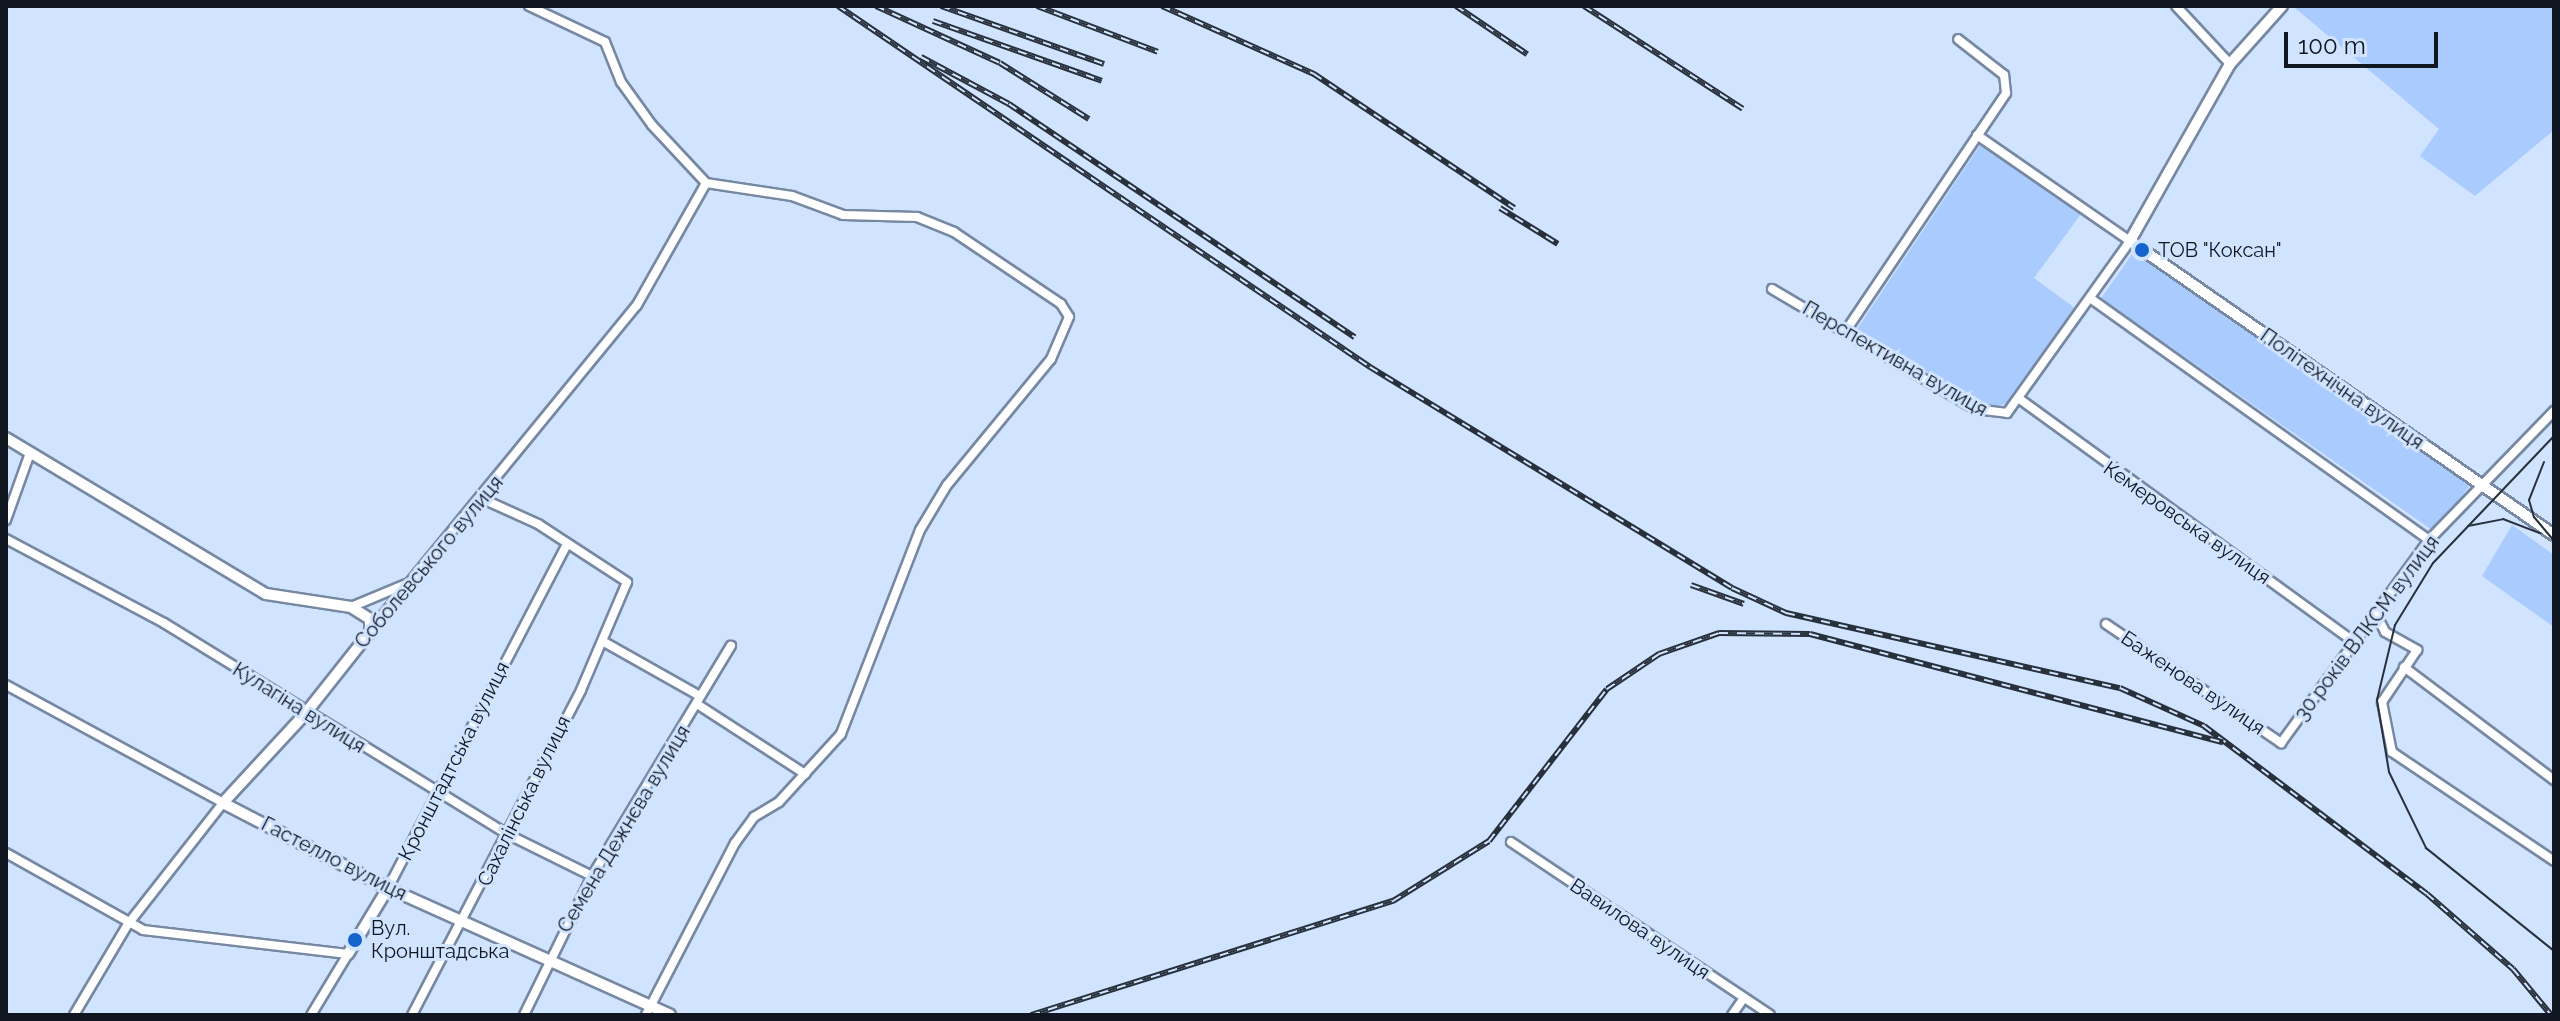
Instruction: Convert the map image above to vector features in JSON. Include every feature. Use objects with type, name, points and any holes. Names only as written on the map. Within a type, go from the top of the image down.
[{"type":"street","points":[[529,6],[605,42],[621,82],[652,125],[706,183],[792,196],[843,215],[917,217],[954,232],[1061,304],[1069,317],[1051,359],[947,485],[920,530],[841,734],[805,774],[754,817],[735,843],[648,1010]]},
{"type":"street","points":[[2176,6],[2230,64]]},
{"type":"street","name":"Перспективна вулиця","points":[[1772,289],[1975,409],[1999,416],[2021,400],[2130,241],[2230,64],[2282,6]]},
{"type":"street","points":[[1845,332],[2006,93],[2007,80],[1958,39]]},
{"type":"street","points":[[1977,135],[2130,241]]},
{"type":"street","name":"Соболевського вулиця","points":[[74,1015],[128,924],[223,803],[305,714],[409,583],[483,499],[637,305],[706,183]]},
{"type":"street","name":"Політехнічна вулиця","points":[[2130,241],[2554,535]]},
{"type":"street","points":[[2090,298],[2429,540]]},
{"type":"street","name":"Кемеровська вулиця","points":[[2021,400],[2356,643]]},
{"type":"street","name":"30 років ВЛКСМ вулиця","points":[[2281,743],[2429,540],[2554,411]]},
{"type":"street","points":[[6,438],[266,594],[351,607],[370,619],[370,632]]},
{"type":"street","points":[[6,520],[30,453]]},
{"type":"street","points":[[483,499],[538,524],[566,546]]},
{"type":"street","name":"Кулагіна вулиця","points":[[6,539],[164,623],[305,714],[507,834],[592,876]]},
{"type":"street","name":"Сахалінська вулиця","points":[[412,1015],[465,921],[604,642],[627,582],[566,546]]},
{"type":"street","name":"Кронштадтська вулиця","points":[[311,1015],[388,888],[566,546]]},
{"type":"street","points":[[351,607],[409,583]]},
{"type":"street","points":[[2376,614],[2385,632],[2417,650],[2382,702],[2392,752],[2554,861]]},
{"type":"street","name":"Баженова вулиця","points":[[2106,624],[2281,743]]},
{"type":"street","points":[[604,642],[699,700],[805,774]]},
{"type":"street","name":"Семена Дежнєва вулиця","points":[[524,1015],[548,958],[592,876],[731,646]]},
{"type":"street","points":[[2404,667],[2554,780]]},
{"type":"street","name":"Гастелло вулиця","points":[[6,685],[388,888],[548,958],[648,1010],[670,1015]]},
{"type":"street","name":"Вавилова вулиця","points":[[1511,842],[1770,1015]]},
{"type":"street","points":[[6,853],[128,924],[162,935],[348,954]]},
{"type":"street","points":[[1732,1015],[1744,998]]},
{"type":"shaded area","points":[[2554,6],[2554,130],[2475,196],[2420,156],[2439,129],[2295,8]]},
{"type":"shaded area","points":[[1981,144],[2081,214],[2034,278],[2076,309],[2015,398],[1999,407],[1980,404],[1857,329]]},
{"type":"shaded area","points":[[2135,250],[2470,485],[2436,533],[2101,298]]},
{"type":"shaded area","points":[[2512,525],[2554,555],[2554,627],[2482,576]]},
{"type":"tram line","points":[[2554,436],[2433,563],[2395,625],[2377,700],[2389,772],[2426,848],[2554,951]]},
{"type":"tram line","points":[[2544,462],[2529,500],[2534,517],[2554,541]]},
{"type":"tram line","points":[[2468,526],[2503,519],[2540,533]]},
{"type":"railway","points":[[838,6],[1370,367],[1732,588],[1786,613],[2120,688],[2204,726],[2427,894],[2513,969],[2551,1015]]},
{"type":"railway","points":[[876,6],[1000,63],[1089,119]]},
{"type":"railway","points":[[941,6],[1104,64]]},
{"type":"railway","points":[[1037,6],[1158,52]]},
{"type":"railway","points":[[1162,6],[1314,74],[1514,208]]},
{"type":"railway","points":[[1456,6],[1527,54]]},
{"type":"railway","points":[[1584,6],[1743,109]]},
{"type":"railway","points":[[933,21],[1102,81]]},
{"type":"railway","points":[[921,57],[1009,104],[1355,337]]},
{"type":"railway","points":[[1500,208],[1558,244]]},
{"type":"railway","points":[[1691,585],[1744,604]]},
{"type":"railway","points":[[1031,1015],[1393,901],[1489,841],[1607,689],[1659,654],[1719,633],[1810,634],[2223,742]]},
{"type":"place","name":"ТОВ \"Коксан\"","points":[[2142,250]]},
{"type":"place","name":"Вул. Кронштадська","points":[[355,940]]}]
